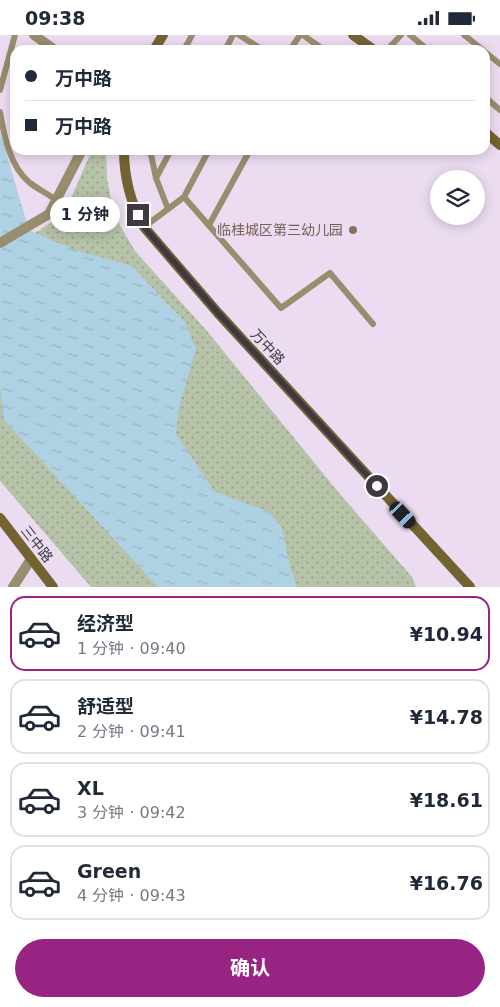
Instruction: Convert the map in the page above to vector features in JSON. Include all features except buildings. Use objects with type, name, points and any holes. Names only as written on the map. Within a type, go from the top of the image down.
[{"type":"street","points":[[34,35],[48,45]]},
{"type":"street","points":[[353,35],[367,45]]},
{"type":"street","points":[[490,136],[500,145]]},
{"type":"street","points":[[0,243],[49,214],[79,155]]},
{"type":"street","name":"万中路","points":[[124,155],[130,193],[144,227],[218,313],[470,587]]},
{"type":"street","name":"三中路","points":[[0,518],[53,587]]},
{"type":"street","points":[[13,587],[31,559]]},
{"type":"lane","points":[[238,35],[255,45]]},
{"type":"lane","points":[[294,45],[302,35],[317,45]]},
{"type":"lane","points":[[392,45],[401,35]]},
{"type":"lane","points":[[410,35],[422,45]]},
{"type":"lane","points":[[464,35],[476,45]]},
{"type":"lane","points":[[0,90],[10,53]]},
{"type":"lane","points":[[490,56],[500,64]]},
{"type":"lane","points":[[490,101],[500,110]]},
{"type":"lane","points":[[0,112],[10,153]]},
{"type":"lane","points":[[11,155],[18,169],[30,183],[56,200]]},
{"type":"lane","points":[[151,155],[156,178],[168,209]]},
{"type":"lane","points":[[156,178],[168,155]]},
{"type":"lane","points":[[144,227],[184,197],[207,155]]},
{"type":"lane","points":[[209,225],[247,155]]},
{"type":"lane","points":[[184,197],[280,308],[330,273],[373,324]]},
{"type":"green space","points":[[90,155],[106,155],[107,179],[114,215],[135,251],[207,331],[339,493],[412,577],[416,587],[91,587],[0,481],[0,256],[64,214]]},
{"type":"water","points":[[0,132],[29,230],[75,250],[132,266],[185,322],[196,349],[179,407],[176,434],[214,491],[269,512],[282,528],[290,566],[297,587],[158,587],[4,420],[0,387]]},
{"type":"place","name":"临桂城区第三幼儿园","points":[[353,230]]},
{"type":"route","points":[[138,215],[144,227],[218,313],[377,486]]}]
